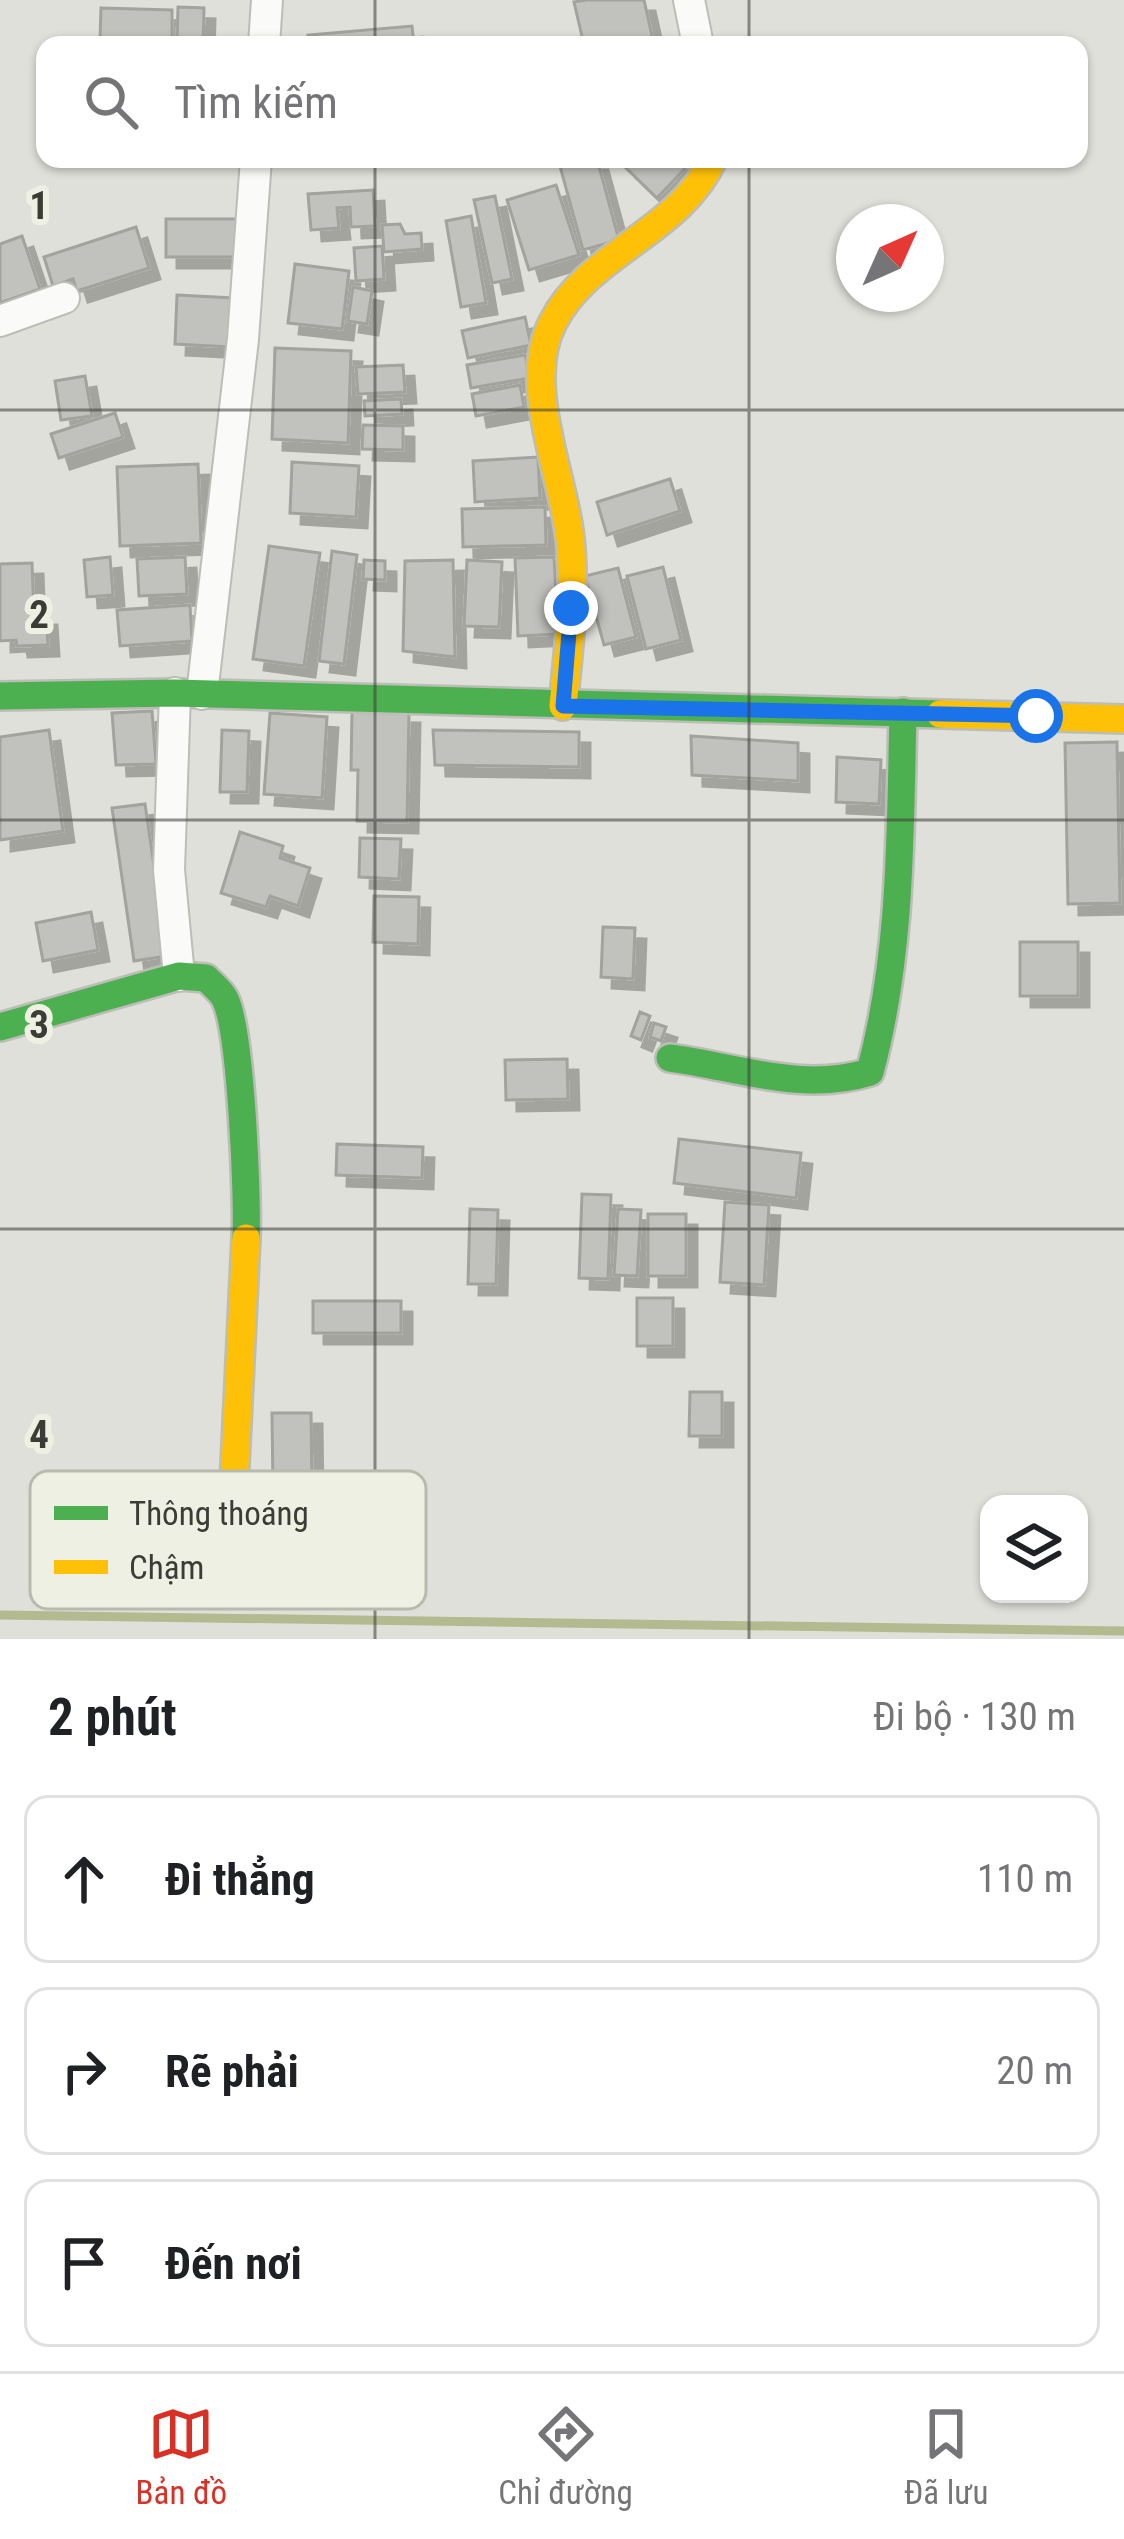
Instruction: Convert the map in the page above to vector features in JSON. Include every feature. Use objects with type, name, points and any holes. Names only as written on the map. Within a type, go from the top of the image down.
[{"type":"street","points":[[265,36],[267,0]]},
{"type":"street","points":[[689,0],[696,36]]},
{"type":"street","points":[[179,976],[169,870],[189,693],[243,339],[255,168]]},
{"type":"street","points":[[563,706],[571,608],[570,534],[543,392],[542,355],[559,309],[703,186],[710,168]]},
{"type":"street","points":[[0,321],[64,298]]},
{"type":"street","points":[[0,695],[189,693],[1124,719]]},
{"type":"street","points":[[670,1058],[808,1081],[845,1083],[870,1072],[892,973],[903,712]]},
{"type":"street","points":[[0,1027],[179,976],[206,978],[226,1000],[235,1051],[247,1230],[235,1471]]},
{"type":"building","points":[[644,0],[652,36],[582,36],[574,2]]},
{"type":"building","points":[[178,7],[204,8],[203,36],[177,36]]},
{"type":"building","points":[[101,8],[172,10],[172,36],[100,36]]},
{"type":"building","points":[[412,26],[413,36],[308,36]]},
{"type":"building","points":[[560,168],[599,168],[619,240],[583,250]]},
{"type":"building","points":[[626,168],[685,168],[657,198]]},
{"type":"building","points":[[556,185],[579,255],[529,270],[507,200]]},
{"type":"building","points":[[373,190],[375,226],[351,227],[350,207],[337,208],[339,228],[311,230],[308,194]]},
{"type":"building","points":[[495,196],[512,279],[492,283],[474,200]]},
{"type":"building","points":[[471,216],[486,303],[461,307],[446,221]]},
{"type":"building","points":[[166,219],[245,219],[245,257],[166,257]]},
{"type":"building","points":[[400,224],[405,234],[421,233],[422,249],[384,252],[382,225]]},
{"type":"building","points":[[136,227],[149,268],[77,291],[73,279],[53,286],[44,257]]},
{"type":"building","points":[[22,236],[40,289],[0,303],[0,244]]},
{"type":"building","points":[[382,246],[384,279],[356,281],[354,248]]},
{"type":"building","points":[[295,264],[349,271],[342,329],[288,323]]},
{"type":"building","points":[[353,287],[372,291],[367,324],[348,321]]},
{"type":"building","points":[[177,295],[233,298],[231,347],[175,344]]},
{"type":"building","points":[[525,317],[531,345],[468,358],[462,331]]},
{"type":"building","points":[[275,348],[351,351],[348,443],[272,439]]},
{"type":"building","points":[[525,355],[530,378],[471,388],[467,365]]},
{"type":"building","points":[[403,365],[405,392],[358,394],[356,367]]},
{"type":"building","points":[[85,376],[92,416],[61,420],[55,381]]},
{"type":"building","points":[[520,385],[524,407],[476,416],[472,394]]},
{"type":"building","points":[[401,399],[402,414],[365,416],[364,401]]},
{"type":"building","points":[[115,413],[123,437],[59,458],[51,434]]},
{"type":"building","points":[[363,425],[403,426],[403,450],[362,449]]},
{"type":"building","points":[[538,457],[540,498],[475,502],[473,461]]},
{"type":"building","points":[[292,462],[359,466],[356,517],[290,513]]},
{"type":"building","points":[[198,464],[201,543],[120,546],[117,467]]},
{"type":"building","points":[[670,479],[680,511],[607,535],[597,502]]},
{"type":"building","points":[[545,507],[546,545],[463,547],[462,509]]},
{"type":"building","points":[[269,546],[320,553],[304,666],[253,659]]},
{"type":"building","points":[[332,551],[357,555],[344,664],[319,661]]},
{"type":"building","points":[[110,557],[113,595],[87,597],[84,560]]},
{"type":"building","points":[[185,557],[187,594],[139,596],[137,559]]},
{"type":"building","points":[[554,557],[558,634],[518,636],[515,558]]},
{"type":"building","points":[[364,560],[385,561],[385,580],[363,579]]},
{"type":"building","points":[[453,560],[455,657],[403,651],[405,561]]},
{"type":"building","points":[[467,560],[502,562],[499,627],[464,626]]},
{"type":"building","points":[[32,563],[34,614],[46,614],[48,645],[17,646],[16,640],[0,641],[0,564]]},
{"type":"building","points":[[663,567],[681,640],[646,649],[627,576]]},
{"type":"building","points":[[618,568],[636,637],[604,645],[585,576]]},
{"type":"building","points":[[190,605],[192,641],[120,646],[117,610]]},
{"type":"building","points":[[152,711],[156,764],[116,765],[112,713]]},
{"type":"building","points":[[352,711],[409,712],[407,822],[357,821],[358,770],[351,770]]},
{"type":"building","points":[[270,713],[327,717],[322,798],[264,794]]},
{"type":"building","points":[[49,730],[63,831],[0,840],[0,737]]},
{"type":"building","points":[[222,730],[249,731],[247,792],[220,792]]},
{"type":"building","points":[[433,730],[579,732],[579,767],[435,765]]},
{"type":"building","points":[[691,736],[798,743],[798,781],[692,775]]},
{"type":"building","points":[[1117,742],[1120,903],[1068,904],[1065,743]]},
{"type":"building","points":[[837,757],[881,760],[879,804],[836,802]]},
{"type":"building","points":[[145,804],[167,956],[134,961],[112,808]]},
{"type":"building","points":[[240,832],[283,846],[280,858],[310,868],[298,906],[270,896],[266,907],[221,893]]},
{"type":"building","points":[[360,838],[401,839],[399,879],[359,877]]},
{"type":"building","points":[[374,896],[419,897],[418,944],[373,942]]},
{"type":"building","points":[[91,912],[98,950],[43,961],[36,923]]},
{"type":"building","points":[[603,927],[635,928],[633,979],[601,977]]},
{"type":"building","points":[[1020,942],[1078,942],[1078,996],[1020,996]]},
{"type":"building","points":[[640,1012],[650,1016],[641,1040],[631,1036]]},
{"type":"building","points":[[654,1023],[666,1027],[661,1041],[650,1037]]},
{"type":"building","points":[[567,1059],[568,1099],[506,1100],[505,1060]]},
{"type":"building","points":[[679,1139],[801,1153],[796,1198],[674,1183]]},
{"type":"building","points":[[337,1144],[423,1147],[422,1178],[336,1175]]},
{"type":"building","points":[[582,1194],[611,1195],[608,1279],[579,1278]]},
{"type":"building","points":[[725,1202],[769,1205],[764,1285],[720,1282]]},
{"type":"building","points":[[470,1209],[498,1210],[496,1284],[468,1284]]},
{"type":"building","points":[[618,1209],[641,1210],[637,1276],[614,1275]]},
{"type":"building","points":[[648,1214],[686,1214],[686,1276],[648,1276]]},
{"type":"building","points":[[637,1298],[673,1298],[673,1346],[637,1346]]},
{"type":"building","points":[[313,1301],[401,1301],[401,1333],[313,1333]]},
{"type":"building","points":[[690,1392],[722,1392],[722,1436],[689,1436]]},
{"type":"building","points":[[272,1413],[311,1413],[312,1471],[273,1471]]},
{"type":"waterway","points":[[0,1615],[1124,1631]]},
{"type":"traffic: fast","points":[[0,696],[175,693],[940,714]]},
{"type":"traffic: fast","points":[[670,1058],[795,1079],[845,1078],[870,1072],[894,938],[903,712]]},
{"type":"traffic: fast","points":[[0,1027],[179,976],[206,978],[225,999],[231,1017],[239,1078],[246,1238]]},
{"type":"traffic: slow","points":[[563,706],[572,608],[571,549],[543,404],[544,347],[569,298],[679,205],[708,168]]},
{"type":"traffic: slow","points":[[940,714],[1124,719]]},
{"type":"traffic: slow","points":[[235,1471],[246,1238]]},
{"type":"route","points":[[571,608],[563,706],[1036,716]]}]
